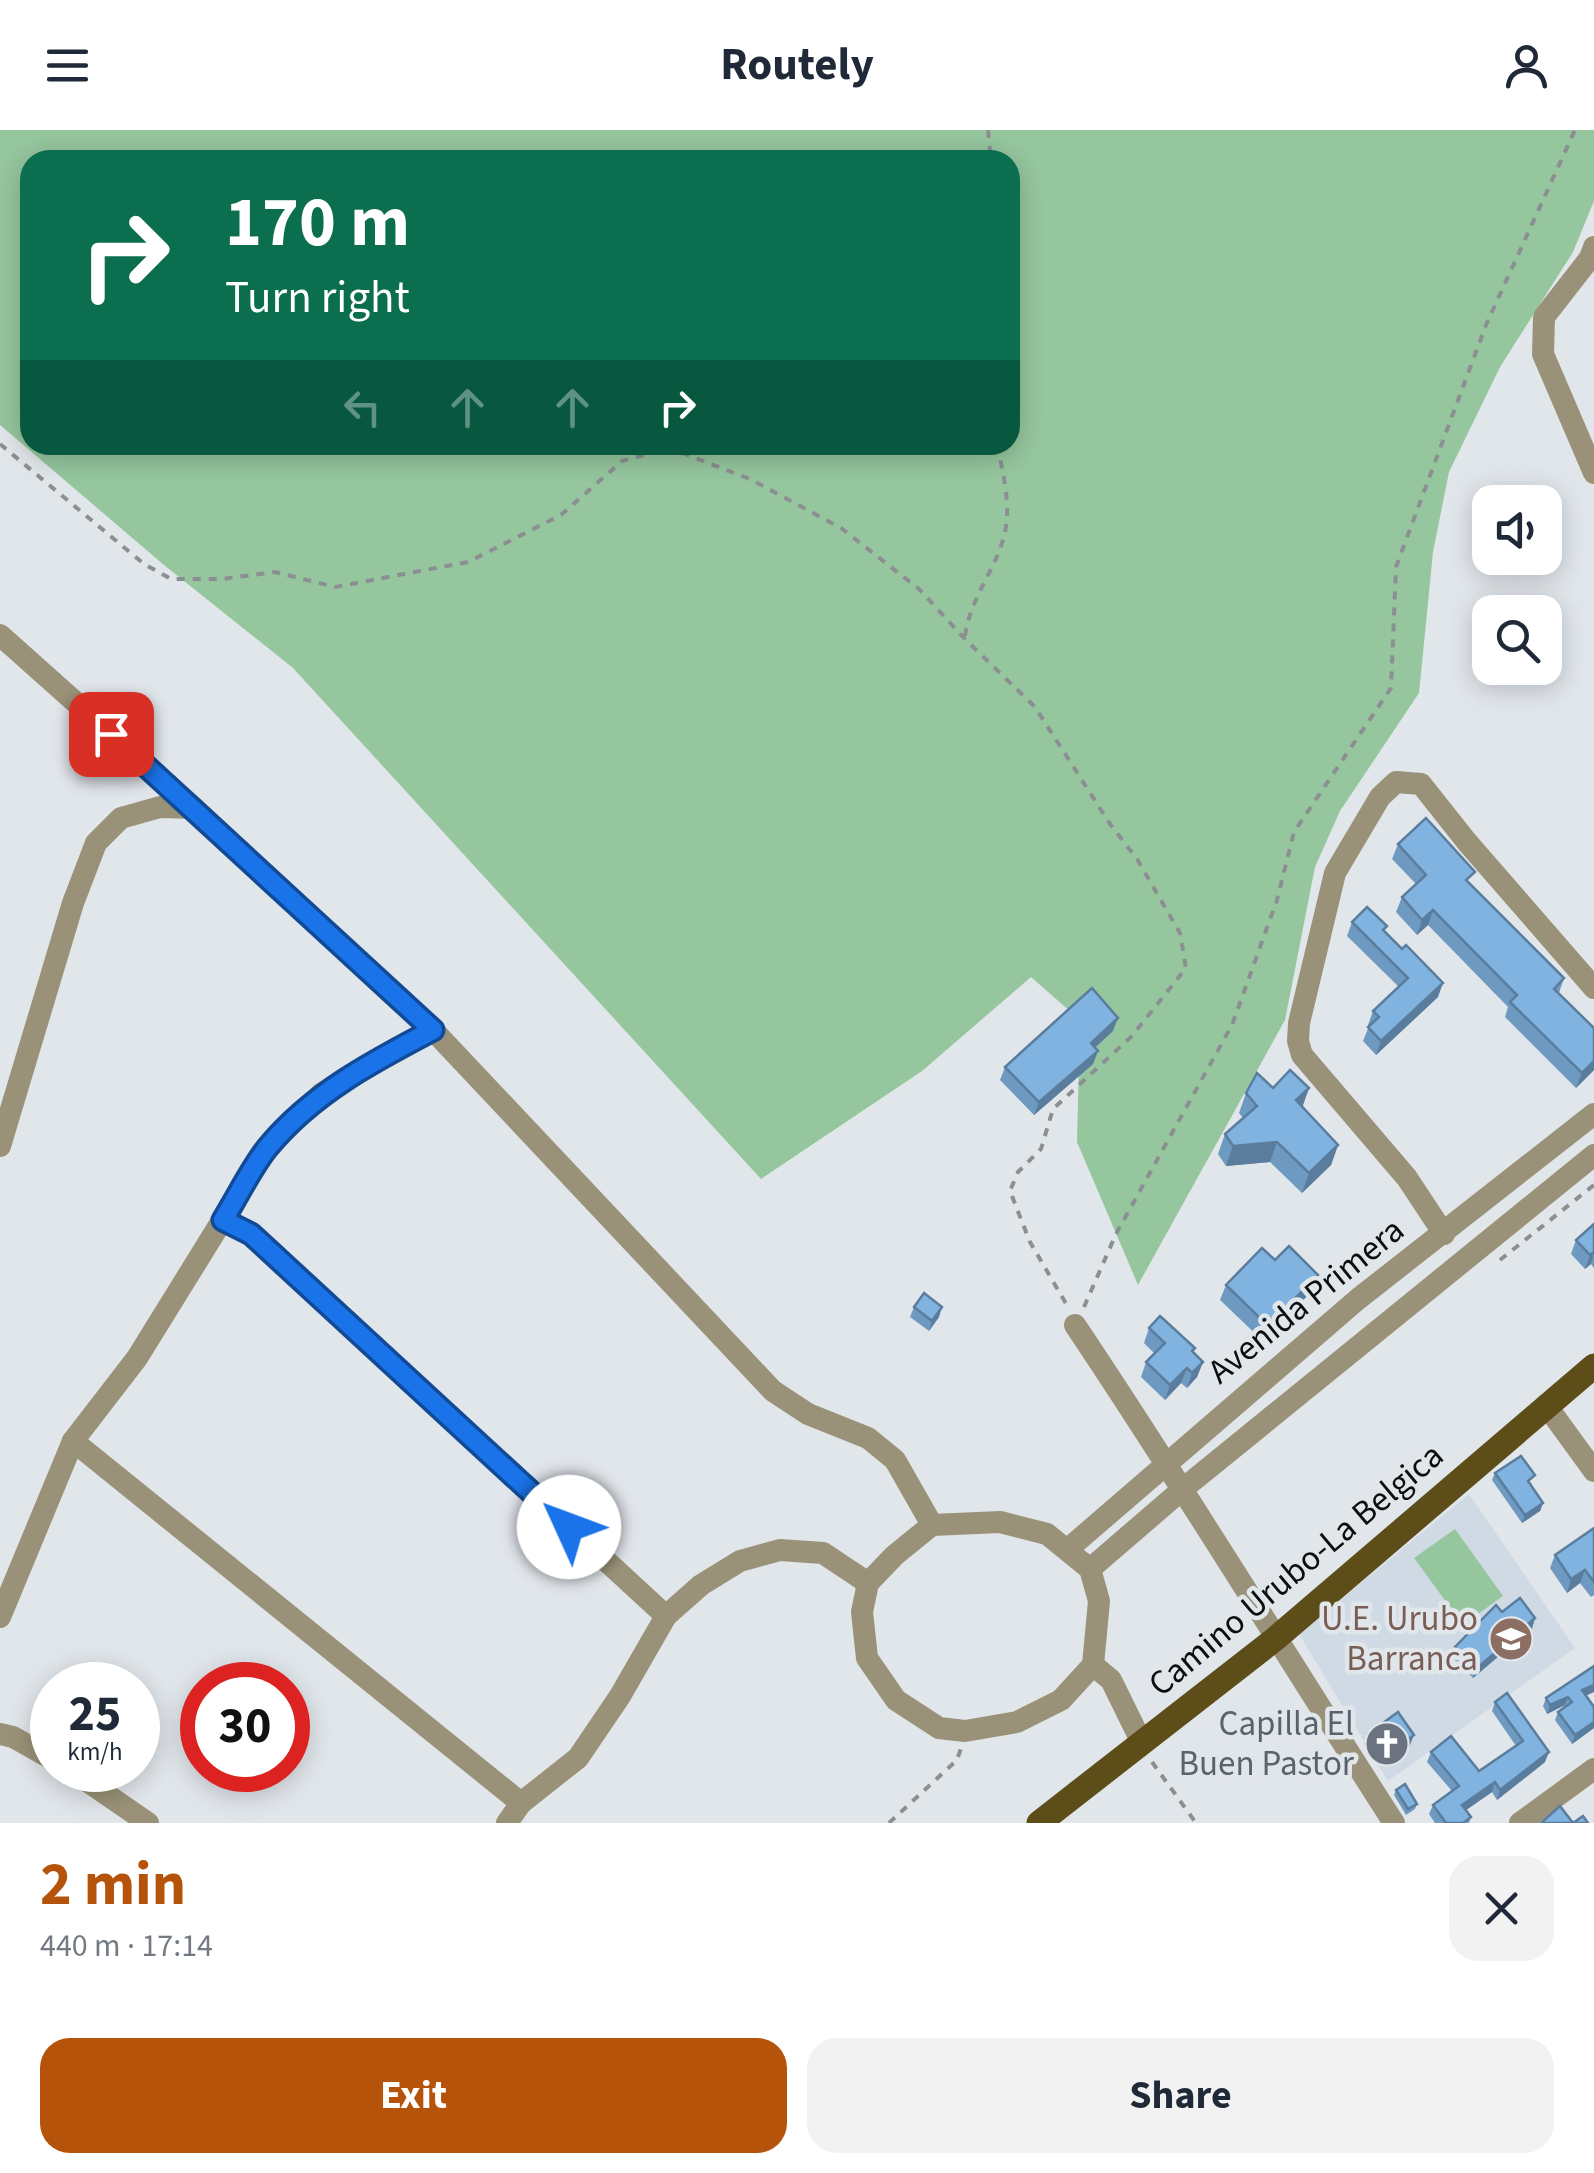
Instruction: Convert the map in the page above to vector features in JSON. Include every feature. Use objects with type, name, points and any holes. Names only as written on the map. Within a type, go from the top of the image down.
[{"type":"main road","name":"Camino Urubo-La Belgica","points":[[1039,1823],[1148,1754],[1275,1639],[1594,1366]]},
{"type":"street","points":[[1594,246],[1590,258],[1544,318],[1544,354],[1594,473]]},
{"type":"street","points":[[0,634],[433,1030],[773,1392],[808,1414],[868,1438],[895,1460],[932,1525]]},
{"type":"street","points":[[1444,1234],[1396,1164],[1302,1054],[1298,1041],[1335,873],[1380,797],[1396,782],[1421,784],[1594,988]]},
{"type":"street","points":[[0,1146],[72,903],[96,842],[121,818],[160,807],[194,808]]},
{"type":"street","points":[[0,1617],[73,1441],[137,1358],[267,1148],[321,1094],[433,1030]]},
{"type":"street","name":"Avenida Primera","points":[[1068,1549],[1358,1299],[1594,1114]]},
{"type":"street","name":"Avenida Primera","points":[[1090,1570],[1184,1488],[1594,1155]]},
{"type":"street","points":[[223,1220],[251,1234],[666,1616]]},
{"type":"street","points":[[1076,1325],[1184,1488],[1275,1639],[1394,1823]]},
{"type":"street","points":[[1546,1405],[1594,1471]]},
{"type":"street","points":[[73,1441],[520,1803]]},
{"type":"street","points":[[1000,1522],[1047,1534],[1068,1549],[1090,1570],[1099,1600],[1092,1665],[1061,1700],[1018,1722],[965,1732],[939,1728],[896,1700],[867,1658],[862,1612],[868,1583],[895,1555],[932,1525],[1000,1522]]},
{"type":"street","points":[[507,1823],[520,1803],[578,1758],[620,1696],[666,1616],[701,1585],[740,1561],[780,1550],[823,1553],[868,1583]]},
{"type":"street","points":[[1092,1665],[1111,1680],[1148,1754]]},
{"type":"street","points":[[0,1734],[30,1746]]},
{"type":"street","points":[[1520,1823],[1594,1769]]},
{"type":"street","points":[[103,1792],[148,1823]]},
{"type":"path","points":[[1076,1325],[1116,1234],[1232,1025],[1277,900],[1294,832],[1391,688],[1396,567],[1486,325],[1575,130]]},
{"type":"path","points":[[0,444],[144,564],[171,579],[275,572],[336,586],[468,562],[561,515],[622,462],[646,455]]},
{"type":"path","points":[[687,455],[750,479],[841,528],[919,588],[1035,707],[1137,859],[1180,933],[1186,968],[1132,1036],[1052,1108],[1041,1149],[1018,1172],[1010,1191],[1030,1242],[1063,1294],[1076,1325]]},
{"type":"path","points":[[964,638],[968,610],[987,577],[1005,531],[1005,479],[999,455]]},
{"type":"path","points":[[889,1823],[957,1760],[965,1732]]},
{"type":"path","points":[[1148,1754],[1196,1823]]},
{"type":"shaded area","points":[[1469,1494],[1575,1648],[1388,1781],[1299,1634]]},
{"type":"green space","points":[[0,130],[1594,130],[1594,201],[1573,252],[1500,367],[1449,472],[1433,552],[1419,693],[1340,811],[1315,867],[1285,1020],[1138,1285],[1077,1142],[1080,1020],[1031,977],[922,1071],[761,1179],[293,668],[35,455],[1020,455],[1020,150],[20,150],[20,442],[0,425]]},
{"type":"green space","points":[[1455,1529],[1503,1596],[1463,1625],[1414,1558]]},
{"type":"building","points":[[1426,818],[1475,872],[1466,880],[1564,978],[1554,989],[1594,1028],[1594,1061],[1582,1073],[1510,1002],[1517,995],[1433,910],[1422,920],[1402,897],[1426,875],[1398,844]]},
{"type":"building","points":[[1367,907],[1387,926],[1383,930],[1402,949],[1406,945],[1443,983],[1381,1041],[1368,1027],[1379,1017],[1373,1011],[1408,978],[1352,922]]},
{"type":"building","points":[[1092,988],[1118,1018],[1091,1043],[1098,1051],[1039,1102],[1005,1067]]},
{"type":"building","points":[[1290,1070],[1309,1088],[1296,1100],[1338,1145],[1309,1173],[1277,1142],[1233,1146],[1225,1134],[1257,1106],[1246,1093],[1257,1073],[1273,1088]]},
{"type":"building","points":[[1594,1224],[1594,1252],[1590,1255],[1576,1240]]},
{"type":"building","points":[[1289,1246],[1318,1275],[1268,1326],[1226,1285],[1262,1248],[1275,1260]]},
{"type":"building","points":[[924,1293],[942,1307],[932,1321],[914,1307]]},
{"type":"building","points":[[1160,1316],[1195,1348],[1192,1351],[1203,1362],[1192,1373],[1187,1368],[1170,1385],[1146,1362],[1165,1343],[1149,1328]]},
{"type":"building","points":[[1521,1456],[1535,1475],[1528,1481],[1543,1503],[1525,1515],[1495,1473]]},
{"type":"building","points":[[1594,1528],[1594,1582],[1585,1570],[1571,1579],[1555,1555]]},
{"type":"building","points":[[1520,1598],[1535,1618],[1476,1669],[1455,1647],[1496,1605],[1502,1612]]},
{"type":"building","points":[[1594,1666],[1594,1685],[1582,1690],[1594,1707],[1594,1722],[1575,1735],[1558,1712],[1572,1702],[1568,1697],[1550,1705],[1546,1698]]},
{"type":"building","points":[[1507,1693],[1549,1752],[1500,1790],[1495,1782],[1462,1805],[1471,1817],[1463,1823],[1446,1823],[1433,1805],[1459,1786],[1431,1752],[1451,1736],[1479,1771],[1523,1741],[1495,1702]]},
{"type":"building","points":[[1398,1712],[1414,1735],[1384,1755],[1368,1734]]},
{"type":"building","points":[[1405,1784],[1417,1804],[1408,1809],[1396,1790]]},
{"type":"building","points":[[1560,1806],[1573,1823],[1541,1823]]},
{"type":"place","name":"U.E. Urubo Barranca","points":[[1511,1639]]},
{"type":"place","name":"Capilla El Buen Pastor","points":[[1387,1744]]},
{"type":"route","points":[[111,734],[433,1030],[321,1094],[267,1148],[223,1220],[251,1234],[569,1527]]}]
